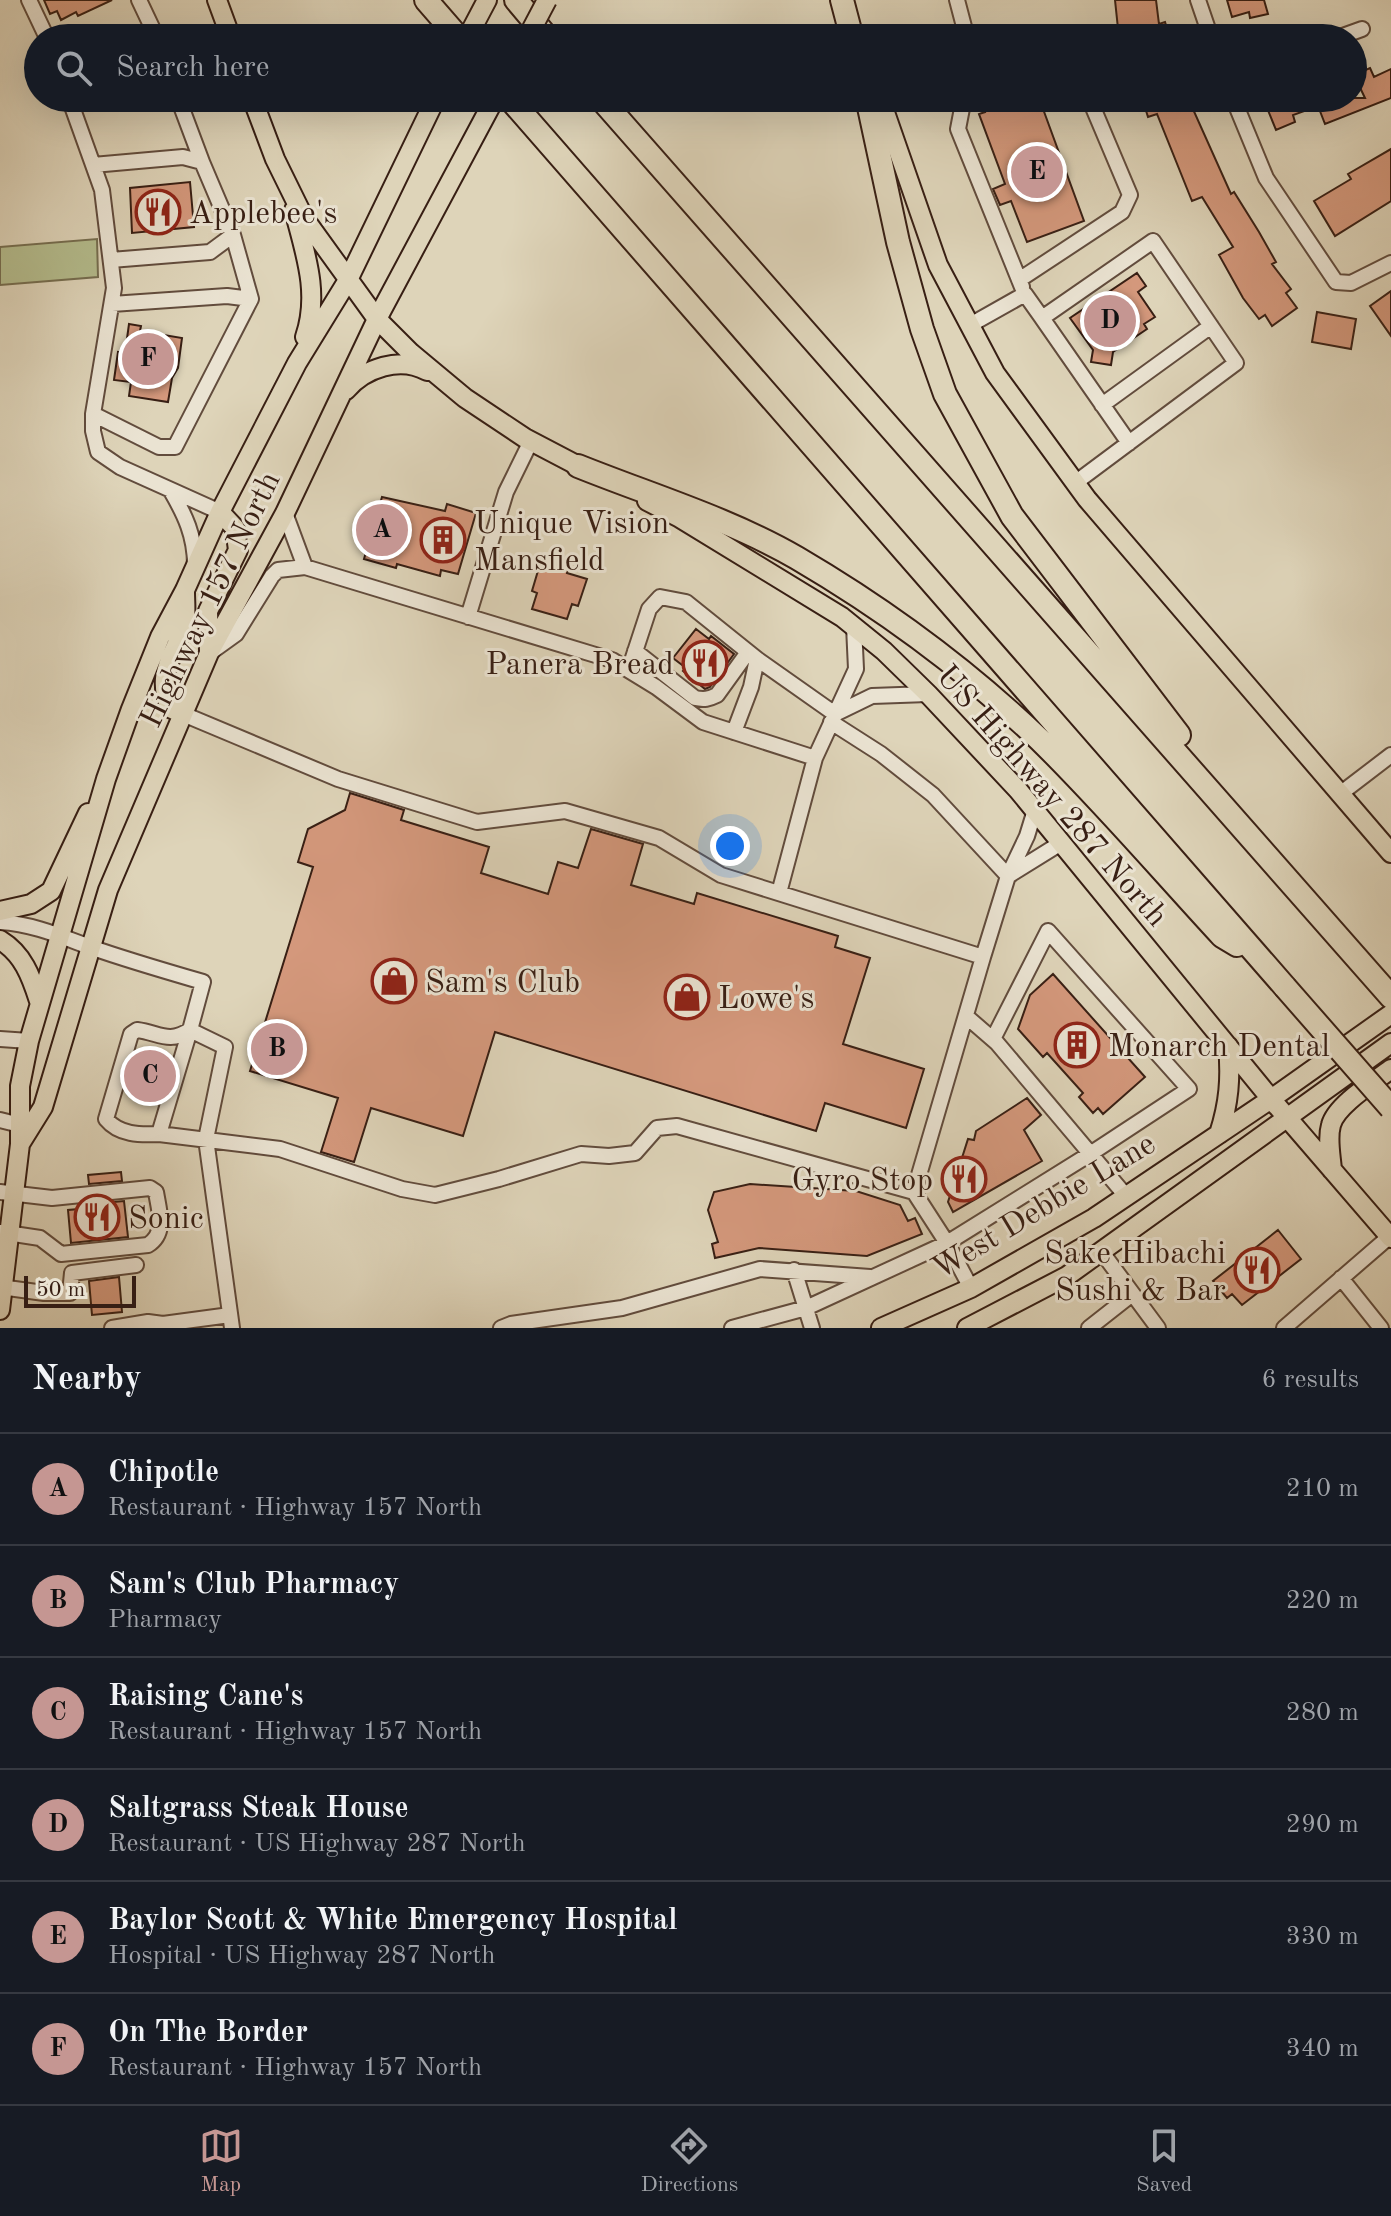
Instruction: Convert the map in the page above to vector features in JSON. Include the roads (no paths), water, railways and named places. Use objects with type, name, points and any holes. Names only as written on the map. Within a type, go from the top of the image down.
[{"type":"highway","points":[[426,0],[447,24]]},
{"type":"highway","points":[[516,0],[536,24]]},
{"type":"highway","points":[[844,0],[849,24]]},
{"type":"highway","points":[[521,112],[1391,1108]]},
{"type":"highway","points":[[612,112],[1391,997]]},
{"type":"highway","points":[[870,112],[898,242],[922,329],[945,394],[1012,516],[1202,765],[1243,828]]},
{"type":"highway","points":[[578,466],[750,535],[796,558],[912,632],[975,682],[1040,740],[1222,936],[1264,961]]},
{"type":"main road","points":[[217,0],[226,24]]},
{"type":"main road","points":[[474,24],[487,0]]},
{"type":"main road","points":[[534,24],[547,0]]},
{"type":"main road","points":[[844,0],[853,24]]},
{"type":"main road","name":"US Highway 287 North","points":[[257,112],[275,159],[304,218],[377,319],[465,398],[531,441],[680,518],[854,626],[884,651],[960,725],[1035,810],[1271,1099],[1390,1238]]},
{"type":"main road","name":"Highway 157 North","points":[[0,1310],[7,1194],[20,1134],[20,1086],[39,1001],[106,779],[160,637],[220,512],[297,363],[348,280],[429,112]]},
{"type":"main road","name":"Highway 157 North","points":[[20,1134],[43,1107],[108,890],[209,653],[285,513],[377,319],[488,112]]},
{"type":"main road","points":[[885,112],[938,265],[995,373],[1075,483],[1391,853]]},
{"type":"main road","points":[[289,188],[312,276],[311,320],[297,363]]},
{"type":"main road","points":[[339,399],[354,381],[374,369],[397,364],[421,368],[441,379]]},
{"type":"main road","points":[[209,653],[208,611],[238,550],[235,528],[220,512]]},
{"type":"main road","points":[[183,714],[170,708],[163,678],[185,618],[185,590]]},
{"type":"main road","points":[[0,911],[31,904],[51,891],[106,779]]},
{"type":"main road","points":[[0,940],[22,960],[30,973],[39,1001]]},
{"type":"main road","name":"West Debbie Lane","points":[[881,1328],[971,1288],[1094,1218],[1391,1014]]},
{"type":"main road","name":"West Debbie Lane","points":[[967,1328],[1067,1276],[1391,1043]]},
{"type":"main road","points":[[1219,1134],[1230,1091],[1228,1046]]},
{"type":"main road","points":[[1332,1170],[1329,1139],[1337,1111],[1391,1069]]},
{"type":"street","points":[[29,0],[40,24]]},
{"type":"street","points":[[139,0],[150,24]]},
{"type":"street","points":[[957,0],[963,24]]},
{"type":"street","points":[[1198,0],[1206,24]]},
{"type":"street","points":[[74,112],[102,190],[114,288],[93,414],[98,452],[120,467],[220,512]]},
{"type":"street","points":[[93,414],[159,447],[175,447],[251,299],[233,235],[183,112]]},
{"type":"street","points":[[961,112],[958,129],[1022,287],[1129,443]]},
{"type":"street","points":[[970,325],[1122,212],[1130,195],[1095,112]]},
{"type":"street","points":[[1239,112],[1266,178],[1336,282],[1351,283],[1391,263]]},
{"type":"street","points":[[93,165],[183,157],[202,162]]},
{"type":"street","points":[[111,260],[210,252],[233,235]]},
{"type":"street","points":[[1042,318],[1153,241],[1236,363],[1075,483]]},
{"type":"street","points":[[112,304],[227,296],[251,299]]},
{"type":"street","points":[[1102,405],[1211,326]]},
{"type":"street","points":[[468,617],[506,492],[531,441]]},
{"type":"street","points":[[171,490],[190,526],[195,545],[195,568]]},
{"type":"street","points":[[285,513],[305,567]]},
{"type":"street","points":[[209,653],[236,634],[278,570],[305,567],[612,660],[703,722],[815,758]]},
{"type":"street","points":[[629,670],[649,609],[660,597],[686,602],[933,795],[1008,876]]},
{"type":"street","points":[[779,893],[815,758],[856,669],[854,626]]},
{"type":"street","points":[[635,651],[695,698],[702,699],[717,695],[752,656]]},
{"type":"street","points":[[734,732],[751,687],[752,656]]},
{"type":"street","points":[[833,718],[872,696],[928,694]]},
{"type":"street","points":[[183,714],[338,779],[477,822],[565,811],[659,838],[721,875],[983,957]]},
{"type":"street","points":[[1340,794],[1391,755]]},
{"type":"street","points":[[914,1192],[1008,876],[1027,836],[1035,810]]},
{"type":"street","points":[[1008,876],[1061,843]]},
{"type":"street","points":[[0,922],[60,934],[89,947],[203,982],[159,1134]]},
{"type":"street","points":[[732,1328],[806,1308],[947,1243],[1189,1089],[1048,931],[993,1039]]},
{"type":"street","points":[[967,1017],[993,1039],[1126,1196]]},
{"type":"street","points":[[190,1030],[169,1039],[137,1030],[131,1034],[108,1107],[106,1119],[113,1127],[136,1135],[159,1134],[280,1149],[402,1189],[435,1195],[581,1154],[609,1156],[635,1153],[657,1128],[677,1126],[914,1192],[971,1288]]},
{"type":"street","points":[[112,1328],[148,1322],[231,1322],[206,1139],[225,1047],[190,1030]]},
{"type":"street","points":[[0,1039],[29,1041]]},
{"type":"street","points":[[0,1120],[20,1134]]},
{"type":"street","points":[[5,1233],[40,1238],[61,1254],[148,1245],[156,1240],[160,1231],[156,1192],[150,1188],[52,1198],[7,1194]]},
{"type":"street","points":[[1284,1328],[1390,1238]]},
{"type":"street","points":[[1101,1251],[1158,1328]]},
{"type":"street","points":[[2,1288],[70,1293],[72,1273],[136,1265]]},
{"type":"street","points":[[501,1328],[622,1308],[760,1269],[875,1277]]},
{"type":"street","points":[[794,1270],[812,1328]]},
{"type":"street","points":[[1341,1278],[1381,1328]]},
{"type":"street","points":[[1089,1328],[1131,1295]]},
{"type":"place","name":"Baylor Scott & White Emergency Hospital","points":[[1037,172]]},
{"type":"place","name":"Applebee's","points":[[158,212]]},
{"type":"place","name":"Saltgrass Steak House","points":[[1110,321]]},
{"type":"place","name":"On The Border","points":[[148,359]]},
{"type":"place","name":"Chipotle","points":[[382,530]]},
{"type":"place","name":"Unique Vision Mansfield","points":[[443,540]]},
{"type":"place","name":"Panera Bread","points":[[705,663]]},
{"type":"place","name":"Sam's Club","points":[[394,981]]},
{"type":"place","name":"Lowe's","points":[[687,997]]},
{"type":"place","name":"Monarch Dental","points":[[1077,1045]]},
{"type":"place","name":"Sam's Club Pharmacy","points":[[277,1049]]},
{"type":"place","name":"Raising Cane's","points":[[150,1076]]},
{"type":"place","name":"Gyro Stop","points":[[964,1179]]},
{"type":"place","name":"Sonic","points":[[97,1217]]},
{"type":"place","name":"Sake Hibachi Sushi & Bar","points":[[1257,1270]]}]
